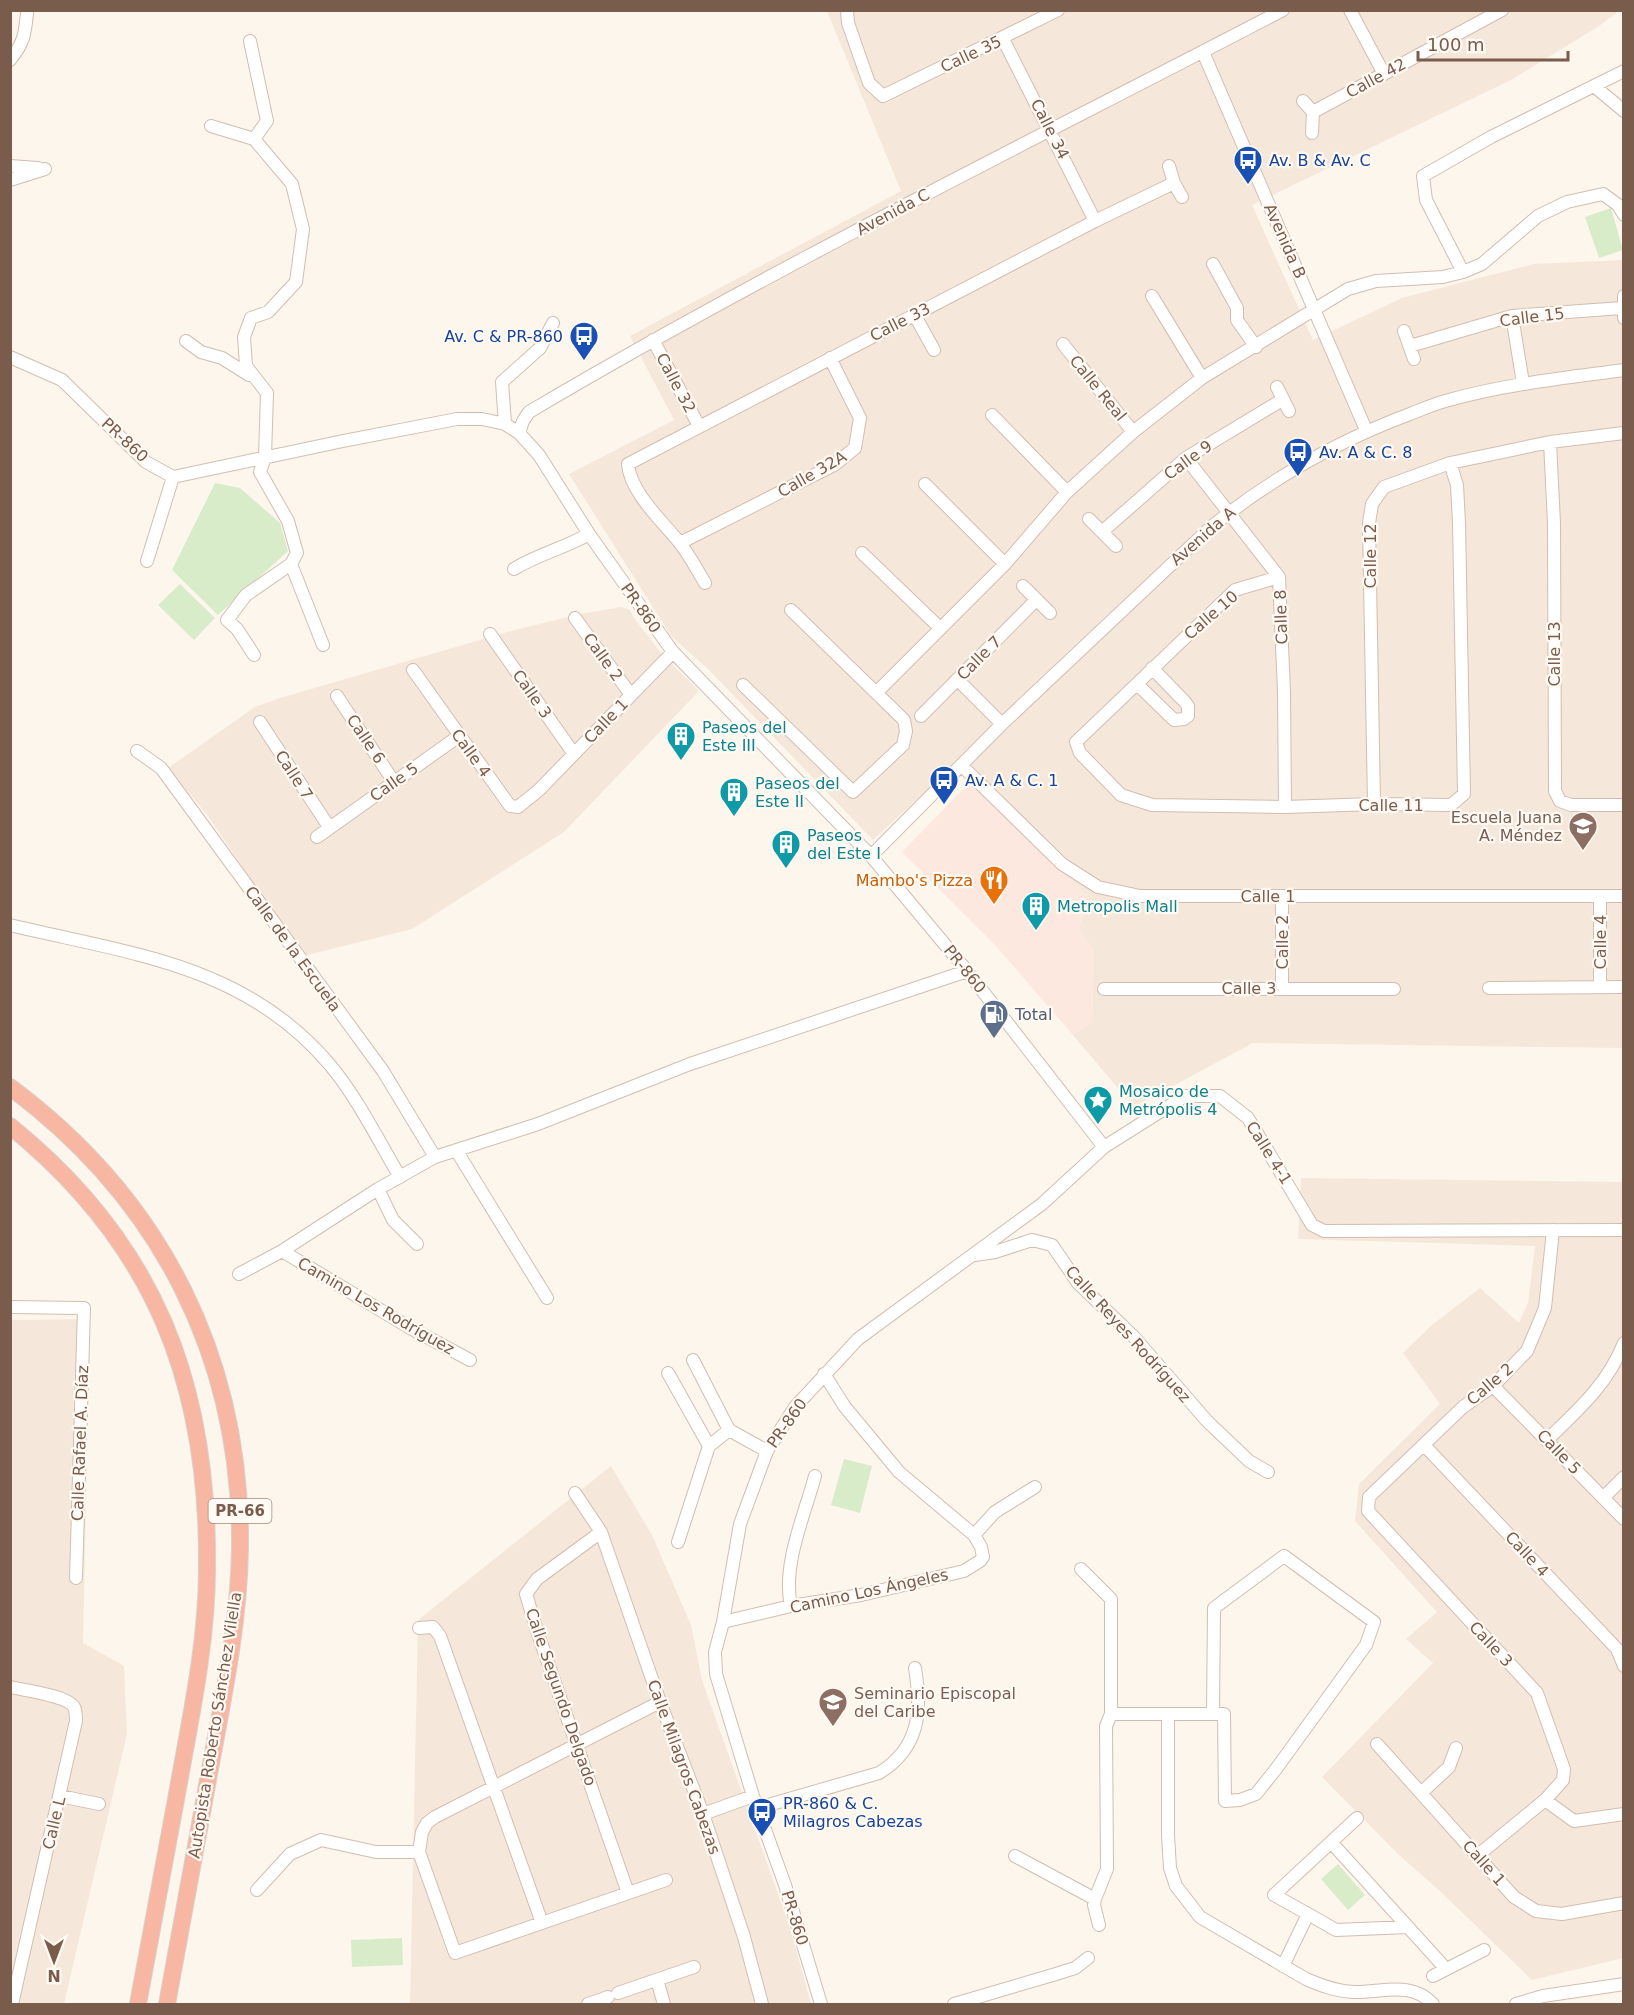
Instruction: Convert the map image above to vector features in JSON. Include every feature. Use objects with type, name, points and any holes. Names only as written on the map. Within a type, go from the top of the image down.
[{"type":"highway","name":"Autopista Roberto Sánchez Vilella","points":[[10,1087],[72,1137],[140,1215],[177,1275],[201,1329],[217,1374],[229,1420],[238,1478],[240,1514],[237,1598],[224,1691],[167,2004]]},
{"type":"highway","name":"Autopista Roberto Sánchez Vilella","points":[[10,1126],[50,1159],[78,1188],[121,1242],[146,1283],[166,1325],[186,1384],[204,1480],[207,1570],[199,1663],[138,2004]]},
{"type":"street","name":"Calle 35","points":[[847,11],[848,23],[869,83],[882,96],[1003,39],[1058,10]]},
{"type":"street","name":"Avenida C","points":[[519,433],[529,412],[653,340],[1283,10]]},
{"type":"street","points":[[1350,10],[1384,74]]},
{"type":"street","name":"Calle 42","points":[[1313,112],[1502,10]]},
{"type":"street","points":[[10,60],[21,47],[27,13]]},
{"type":"street","name":"Calle 34","points":[[1003,39],[1095,221]]},
{"type":"street","points":[[250,40],[267,121],[254,139]]},
{"type":"street","name":"Avenida B","points":[[1203,52],[1366,430]]},
{"type":"street","points":[[1463,272],[1426,200],[1423,176],[1491,137],[1623,71]]},
{"type":"street","points":[[1594,86],[1623,111]]},
{"type":"street","points":[[1302,101],[1313,112],[1312,133]]},
{"type":"street","points":[[211,126],[254,139],[292,184],[303,229],[296,282],[268,312],[251,318],[244,337],[246,366],[267,393],[265,457],[260,472],[288,521],[297,553],[291,564],[246,595],[227,620],[237,629],[254,655]]},
{"type":"street","points":[[10,166],[45,169],[10,180]]},
{"type":"street","points":[[1169,166],[1174,183],[1182,196]]},
{"type":"street","name":"Calle 33","points":[[680,543],[653,512],[629,475],[628,464],[914,314],[1174,183]]},
{"type":"street","points":[[876,693],[1005,564],[1067,492],[1133,432],[1202,378],[1348,290],[1376,281],[1443,277],[1482,264],[1538,216],[1567,202],[1603,194],[1618,205],[1623,214]]},
{"type":"street","points":[[1213,264],[1238,308],[1238,320],[1256,347]]},
{"type":"street","points":[[1152,296],[1202,378]]},
{"type":"street","name":"Calle 15","points":[[1410,346],[1512,316],[1623,307]]},
{"type":"street","points":[[914,314],[934,350]]},
{"type":"street","points":[[1512,316],[1523,383]]},
{"type":"street","points":[[505,424],[502,382],[540,348],[553,323]]},
{"type":"street","points":[[1404,331],[1414,359]]},
{"type":"street","name":"Calle 32","points":[[653,340],[699,426]]},
{"type":"street","points":[[186,341],[201,352],[222,358],[258,381]]},
{"type":"street","name":"Calle Real","points":[[1063,344],[1133,432]]},
{"type":"street","name":"PR-860","points":[[10,357],[62,380],[146,462],[173,477],[458,419],[482,418],[505,424],[519,433],[539,455],[589,534],[673,652],[872,856],[967,971],[1104,1147],[1042,1204],[858,1339],[824,1374],[795,1407],[767,1451],[740,1524],[723,1623],[715,1652],[716,1674],[821,2004]]},
{"type":"street","name":"Calle 32A","points":[[680,543],[834,465],[855,448],[860,418],[830,358]]},
{"type":"street","name":"Avenida A","points":[[872,856],[1002,724],[1210,528],[1229,512],[1291,470],[1366,430],[1448,400],[1523,383],[1623,370]]},
{"type":"street","name":"Calle 9","points":[[1102,531],[1186,458],[1280,393],[1289,411]]},
{"type":"street","points":[[992,415],[1067,492]]},
{"type":"street","name":"Calle 12","points":[[1374,804],[1369,523],[1372,504],[1384,487],[1450,463],[1550,442],[1623,433]]},
{"type":"street","name":"Calle 13","points":[[1550,442],[1554,523],[1555,791],[1560,801],[1570,805],[1623,805]]},
{"type":"street","name":"Calle 8","points":[[1186,458],[1279,577],[1284,692],[1285,807]]},
{"type":"street","name":"Calle 11","points":[[1078,748],[1080,753],[1121,795],[1152,806],[1450,805],[1464,794],[1459,523],[1457,485],[1450,463]]},
{"type":"street","points":[[147,561],[173,477]]},
{"type":"street","points":[[925,484],[1005,564]]},
{"type":"street","points":[[1089,519],[1116,546]]},
{"type":"street","points":[[514,569],[529,560],[572,544],[589,534]]},
{"type":"street","points":[[680,543],[705,583]]},
{"type":"street","points":[[862,553],[940,628]]},
{"type":"street","points":[[291,564],[323,645]]},
{"type":"street","name":"Calle 10","points":[[1078,748],[1076,742],[1235,590],[1279,577]]},
{"type":"street","points":[[1023,586],[1050,613]]},
{"type":"street","name":"Calle 7","points":[[921,716],[1036,600]]},
{"type":"street","points":[[743,685],[853,792],[903,745],[906,731],[904,720],[791,610]]},
{"type":"street","name":"Calle 2","points":[[575,618],[631,695]]},
{"type":"street","name":"Calle 3","points":[[490,634],[574,754]]},
{"type":"street","name":"Calle 1","points":[[539,790],[673,652]]},
{"type":"street","points":[[1137,684],[1174,720],[1188,716],[1188,706],[1185,702],[1152,668]]},
{"type":"street","name":"Calle 4","points":[[413,670],[510,806],[518,807],[539,790]]},
{"type":"street","points":[[958,680],[1002,724]]},
{"type":"street","name":"Calle 6","points":[[337,696],[394,782]]},
{"type":"street","name":"Calle 7","points":[[260,722],[329,827]]},
{"type":"street","name":"Calle 5","points":[[317,837],[459,736]]},
{"type":"street","name":"Calle de la Escuela","points":[[137,751],[160,768],[383,1071],[435,1157]]},
{"type":"street","name":"Calle 1","points":[[961,765],[1062,864],[1098,886],[1140,896],[1623,896]]},
{"type":"street","name":"Calle 2","points":[[1281,988],[1282,896]]},
{"type":"street","name":"Calle 4","points":[[1600,896],[1600,987]]},
{"type":"street","points":[[10,925],[163,960],[237,989],[262,1005],[291,1026],[331,1066],[400,1177]]},
{"type":"street","points":[[239,1274],[282,1251],[378,1189],[435,1157],[538,1124],[690,1064],[967,971]]},
{"type":"street","points":[[1489,988],[1623,987]]},
{"type":"street","name":"Calle 3","points":[[1104,988],[1394,989]]},
{"type":"street","name":"Calle 4-1","points":[[1104,1147],[1185,1096],[1220,1096],[1248,1118],[1312,1225],[1324,1231],[1553,1230]]},
{"type":"street","points":[[456,1150],[547,1298]]},
{"type":"street","points":[[378,1189],[393,1220],[417,1244]]},
{"type":"street","points":[[1553,1230],[1623,1230]]},
{"type":"street","name":"Calle 2","points":[[1369,1506],[1370,1497],[1463,1407],[1493,1386],[1527,1351],[1545,1308],[1553,1230]]},
{"type":"street","name":"Calle Reyes Rodríguez","points":[[974,1255],[995,1252],[1032,1240],[1052,1245],[1078,1283],[1134,1337],[1207,1422],[1249,1461],[1268,1472]]},
{"type":"street","name":"Camino Los Rodríguez","points":[[282,1251],[412,1329],[470,1360]]},
{"type":"street","name":"Calle Rafael A. Díaz","points":[[10,1307],[84,1308],[76,1578]]},
{"type":"street","points":[[1547,1440],[1600,1386],[1617,1360],[1623,1343]]},
{"type":"street","points":[[693,1360],[729,1430],[767,1451]]},
{"type":"street","points":[[668,1373],[709,1446]]},
{"type":"street","points":[[824,1374],[845,1407],[899,1472],[974,1536],[994,1512],[1035,1487]]},
{"type":"street","name":"Calle 5","points":[[1493,1386],[1623,1519]]},
{"type":"street","points":[[678,1542],[709,1446],[729,1430]]},
{"type":"street","name":"Calle 4","points":[[1424,1445],[1617,1649],[1623,1666]]},
{"type":"street","points":[[791,1606],[788,1589],[790,1565],[815,1476]]},
{"type":"street","points":[[1603,1498],[1623,1477]]},
{"type":"street","name":"Calle Milagros Cabezas","points":[[575,1493],[601,1532],[660,1702],[703,1814],[744,1937],[762,2004]]},
{"type":"street","name":"Calle 3","points":[[1369,1506],[1368,1511],[1537,1693],[1564,1769],[1563,1780],[1545,1800],[1477,1856]]},
{"type":"street","name":"Calle Segundo Delgado","points":[[601,1532],[537,1579],[526,1594],[628,1893]]},
{"type":"street","name":"Camino Los Ángeles","points":[[723,1623],[791,1606],[861,1595],[964,1571],[980,1562],[983,1557],[981,1547],[974,1536]]},
{"type":"street","points":[[1111,1714],[1168,1714],[1213,1714],[1224,1714],[1225,1801],[1240,1800],[1256,1794],[1276,1769],[1366,1645],[1374,1623],[1284,1556],[1214,1608],[1213,1714]]},
{"type":"street","points":[[1081,1569],[1111,1599],[1111,1714],[1106,1726],[1107,1869],[1094,1905],[1099,1924]]},
{"type":"street","points":[[419,1628],[433,1627],[440,1636],[542,1923]]},
{"type":"street","points":[[758,1808],[879,1773],[891,1765],[906,1749],[913,1737],[919,1715],[915,1668]]},
{"type":"street","name":"Calle L","points":[[10,1687],[62,1699],[75,1708],[76,1721],[12,2004]]},
{"type":"street","points":[[660,1702],[427,1823],[422,1832],[419,1852],[455,1953],[666,1880]]},
{"type":"street","points":[[1168,1714],[1170,1868],[1176,1886],[1200,1917],[1322,1986],[1357,1992],[1398,1989],[1418,1993],[1433,2004]]},
{"type":"street","name":"Calle 1","points":[[1377,1744],[1514,1897],[1536,1911],[1562,1914],[1623,1905]]},
{"type":"street","points":[[1421,1793],[1449,1767],[1456,1748]]},
{"type":"street","points":[[60,1796],[99,1804]]},
{"type":"street","points":[[703,1814],[753,1796]]},
{"type":"street","points":[[1545,1800],[1575,1821],[1623,1814]]},
{"type":"street","points":[[1357,1818],[1274,1895],[1336,1930],[1408,1927]]},
{"type":"street","points":[[257,1890],[290,1854],[321,1840],[376,1852],[419,1852]]},
{"type":"street","points":[[1331,1842],[1446,1969]]},
{"type":"street","points":[[1015,1856],[1095,1899]]},
{"type":"street","points":[[1283,1966],[1308,1914]]},
{"type":"street","points":[[1432,1976],[1484,1950]]},
{"type":"street","points":[[954,2004],[1075,1968],[1088,1958]]},
{"type":"street","points":[[588,2004],[694,1967]]},
{"type":"street","points":[[657,1980],[664,2004]]},
{"type":"street","points":[[1516,2004],[1543,1996],[1623,1984]]},
{"type":"shaded area","points":[[827,11],[1619,11],[1599,26],[1511,80],[1252,205],[1313,340],[1402,298],[1534,264],[1623,260],[1623,1048],[1253,1043],[1134,1107],[1072,1034],[1092,1022],[1094,950],[1078,930],[1088,897],[974,778],[957,762],[873,840],[708,669],[671,636],[569,474],[674,420],[630,336],[901,191]]},
{"type":"shaded area","points":[[621,607],[630,610],[662,654],[699,691],[564,832],[412,929],[307,955],[266,902],[208,816],[168,768],[255,707],[280,698],[511,631],[580,614]]},
{"type":"shaded area","points":[[974,778],[1088,897],[1078,930],[1094,950],[1092,1023],[1072,1034],[995,945],[902,852]]},
{"type":"shaded area","points":[[1301,1178],[1623,1182],[1623,1958],[1532,1980],[1398,1854],[1322,1777],[1433,1663],[1406,1639],[1437,1612],[1355,1521],[1359,1484],[1440,1404],[1403,1353],[1432,1325],[1480,1288],[1519,1323],[1528,1303],[1535,1246],[1298,1239]]},
{"type":"shaded area","points":[[90,1319],[83,1643],[124,1666],[127,1734],[64,2004],[11,2004],[10,1320]]},
{"type":"shaded area","points":[[611,1466],[652,1535],[691,1625],[702,1680],[790,1928],[811,2004],[410,2004],[418,1620]]},
{"type":"green space","points":[[1611,208],[1623,250],[1599,258],[1585,217]]},
{"type":"green space","points":[[215,483],[240,488],[280,523],[288,551],[218,615],[172,570]]},
{"type":"green space","points":[[180,584],[215,618],[194,640],[158,605]]},
{"type":"green space","points":[[844,1459],[872,1466],[860,1513],[831,1505]]},
{"type":"green space","points":[[1338,1864],[1365,1895],[1348,1910],[1321,1879]]},
{"type":"green space","points":[[402,1938],[403,1965],[352,1967],[351,1940]]},
{"type":"place","name":"Av. B & Av. C","points":[[1248,186]]},
{"type":"place","name":"Av. C & PR-860","points":[[584,362]]},
{"type":"place","name":"Av. A & C. 8","points":[[1298,478]]},
{"type":"place","name":"Paseos del Este III","points":[[681,762]]},
{"type":"place","name":"Av. A & C. 1","points":[[944,806]]},
{"type":"place","name":"Paseos del Este II","points":[[734,818]]},
{"type":"place","name":"Escuela Juana A. Méndez","points":[[1583,852]]},
{"type":"place","name":"Paseos del Este I","points":[[786,870]]},
{"type":"place","name":"Mambo's Pizza","points":[[994,906]]},
{"type":"place","name":"Metropolis Mall","points":[[1036,932]]},
{"type":"place","name":"Total","points":[[994,1040]]},
{"type":"place","name":"Mosaico de Metrópolis 4","points":[[1098,1126]]},
{"type":"place","name":"Seminario Episcopal del Caribe","points":[[833,1728]]},
{"type":"place","name":"PR-860 & C. Milagros Cabezas","points":[[762,1838]]}]
